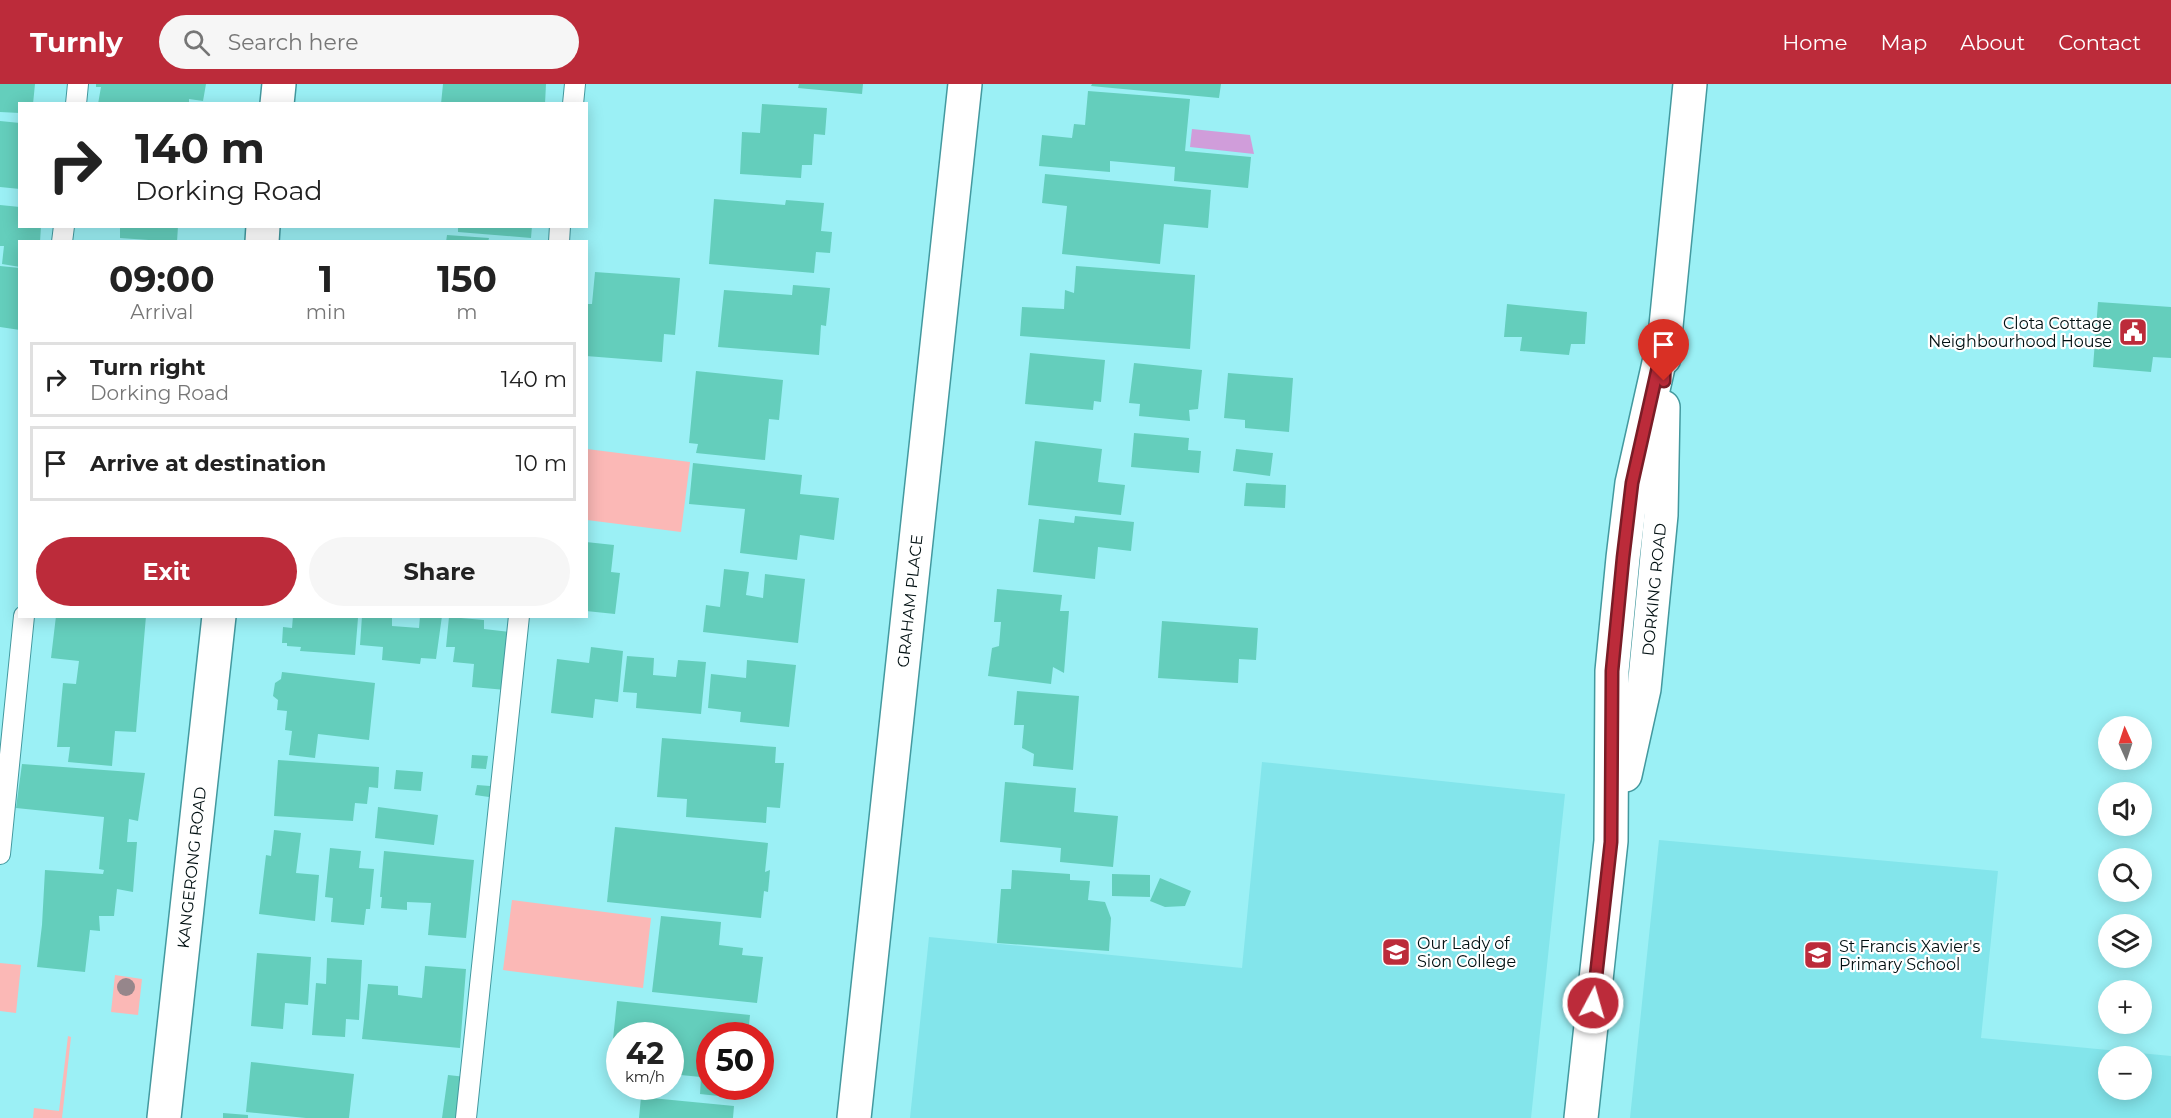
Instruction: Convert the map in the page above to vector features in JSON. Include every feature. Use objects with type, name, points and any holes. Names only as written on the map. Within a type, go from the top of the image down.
[{"type":"main road","points":[[277,102],[279,84]]},
{"type":"main road","name":"GRAHAM PLACE","points":[[854,1118],[965,84]]},
{"type":"main road","name":"DORKING ROAD","points":[[1611,842],[1644,689],[1661,515],[1665,336],[1690,84]]},
{"type":"main road","name":"DORKING ROAD","points":[[1581,1118],[1611,842],[1612,671],[1623,558],[1632,483],[1665,336]]},
{"type":"main road","points":[[1623,558],[1656,561]]},
{"type":"main road","name":"KANGERONG ROAD","points":[[164,1118],[219,618]]},
{"type":"lane","points":[[76,102],[78,84]]},
{"type":"lane","points":[[573,102],[575,84]]},
{"type":"lane","points":[[0,854],[24,618]]},
{"type":"lane","points":[[466,1118],[519,618]]},
{"type":"shaded area","points":[[1192,129],[1250,135],[1254,154],[1190,147]]},
{"type":"shaded area","points":[[588,449],[690,462],[681,532],[588,520]]},
{"type":"shaded area","name":"Our Lady of Sion College","points":[[1262,762],[1565,794],[1531,1118],[910,1118],[929,937],[1242,968]]},
{"type":"shaded area","name":"St Francis Xavier's Primary School","points":[[1659,840],[1998,871],[1981,1038],[2098,1049],[2098,1100],[2152,1100],[2152,1054],[2171,1056],[2171,1118],[1630,1118]]},
{"type":"shaded area","points":[[512,900],[651,918],[643,988],[503,970]]},
{"type":"shaded area","points":[[0,963],[21,965],[16,1013],[0,1011]]},
{"type":"shaded area","points":[[115,975],[142,979],[138,1015],[111,1012]]},
{"type":"shaded area","points":[[68,1036],[71,1037],[62,1118],[33,1118],[34,1108],[59,1111]]},
{"type":"building","points":[[0,84],[35,84],[33,102],[18,102],[18,113],[0,112]]},
{"type":"building","points":[[96,84],[206,84],[203,101],[189,99],[189,102],[98,102],[101,87],[96,87]]},
{"type":"building","points":[[443,84],[546,84],[545,102],[441,102]]},
{"type":"building","points":[[799,84],[863,84],[862,94],[798,88]]},
{"type":"building","points":[[1092,84],[1221,84],[1219,98],[1091,86]]},
{"type":"building","points":[[1088,91],[1190,99],[1185,151],[1251,157],[1248,188],[1174,181],[1175,167],[1110,161],[1110,172],[1039,166],[1042,135],[1072,138],[1074,124],[1085,125]]},
{"type":"building","points":[[762,104],[827,108],[825,135],[814,134],[812,165],[802,165],[801,178],[740,174],[742,132],[760,133]]},
{"type":"building","points":[[0,121],[18,123],[18,189],[0,187]]},
{"type":"building","points":[[1045,174],[1211,190],[1208,228],[1164,224],[1160,264],[1062,254],[1067,206],[1042,203]]},
{"type":"building","points":[[714,199],[785,205],[786,200],[824,203],[821,231],[832,232],[830,253],[816,252],[814,273],[709,264]]},
{"type":"building","points":[[0,205],[18,207],[18,228],[41,228],[40,240],[18,240],[18,267],[2,264],[4,246],[0,246]]},
{"type":"building","points":[[120,228],[178,228],[177,240],[120,238]]},
{"type":"building","points":[[458,228],[532,228],[531,238],[458,232]]},
{"type":"building","points":[[447,235],[489,238],[488,240],[446,240]]},
{"type":"building","points":[[0,266],[18,268],[18,330],[0,327]]},
{"type":"building","points":[[1076,266],[1195,275],[1190,349],[1020,336],[1022,307],[1064,309],[1065,290],[1074,293]]},
{"type":"building","points":[[595,272],[680,278],[675,335],[664,334],[662,362],[588,356],[588,304],[592,304]]},
{"type":"building","points":[[793,285],[830,288],[826,326],[821,325],[819,355],[718,347],[724,290],[792,295]]},
{"type":"building","name":"Clota Cottage Neighbourhood House","points":[[2098,302],[2171,307],[2171,358],[2153,357],[2151,372],[2093,367]]},
{"type":"building","points":[[1507,304],[1587,312],[1585,344],[1571,344],[1569,355],[1520,351],[1522,337],[1504,337]]},
{"type":"building","points":[[1030,353],[1105,360],[1101,402],[1094,401],[1093,410],[1025,404]]},
{"type":"building","points":[[1134,363],[1202,370],[1198,409],[1189,410],[1190,421],[1139,416],[1140,404],[1129,403]]},
{"type":"building","points":[[696,371],[783,380],[779,420],[769,419],[765,460],[696,453],[698,444],[689,443]]},
{"type":"building","points":[[1228,373],[1293,378],[1289,432],[1245,428],[1245,420],[1224,418]]},
{"type":"building","points":[[1134,433],[1189,438],[1188,450],[1201,451],[1199,473],[1131,467]]},
{"type":"building","points":[[1035,441],[1102,449],[1098,482],[1125,485],[1121,515],[1028,505]]},
{"type":"building","points":[[1236,449],[1273,453],[1270,476],[1233,471]]},
{"type":"building","points":[[693,463],[802,475],[800,494],[839,498],[834,540],[800,535],[797,560],[740,553],[745,509],[689,504]]},
{"type":"building","points":[[1246,483],[1286,485],[1285,508],[1244,506]]},
{"type":"building","points":[[1075,516],[1134,522],[1131,551],[1098,547],[1095,579],[1033,572],[1039,519],[1074,523]]},
{"type":"building","points":[[588,542],[614,545],[611,572],[620,573],[615,614],[588,611]]},
{"type":"building","points":[[724,569],[749,572],[746,595],[763,598],[765,574],[805,579],[798,643],[703,632],[706,605],[720,607]]},
{"type":"building","points":[[997,589],[1062,595],[1060,611],[1069,611],[1064,673],[1053,667],[1051,684],[988,676],[992,648],[999,646],[1001,622],[994,622]]},
{"type":"building","points":[[56,618],[146,618],[136,732],[115,731],[112,766],[68,762],[70,747],[57,747],[63,683],[76,684],[79,661],[51,658]]},
{"type":"building","points":[[293,618],[358,618],[355,655],[300,651],[301,647],[287,646],[287,643],[282,643],[283,627],[292,628]]},
{"type":"building","points":[[362,618],[392,618],[392,626],[419,628],[420,618],[442,618],[436,659],[421,658],[420,664],[382,660],[383,647],[360,645]]},
{"type":"building","points":[[449,618],[484,620],[484,629],[511,632],[506,690],[472,687],[474,664],[453,662],[455,647],[446,647]]},
{"type":"building","points":[[1162,621],[1258,628],[1256,660],[1239,659],[1238,683],[1158,678]]},
{"type":"building","points":[[591,647],[623,651],[618,702],[595,699],[593,718],[551,713],[557,659],[589,663]]},
{"type":"building","points":[[627,656],[654,658],[653,675],[676,677],[678,660],[706,662],[701,714],[636,708],[637,693],[623,692]]},
{"type":"building","points":[[747,660],[796,665],[789,727],[740,722],[741,712],[708,708],[711,674],[746,678]]},
{"type":"building","points":[[282,672],[375,683],[369,740],[318,734],[315,758],[289,755],[292,731],[285,730],[287,711],[277,710],[278,700],[273,696],[275,683],[281,679]]},
{"type":"building","points":[[1017,691],[1079,696],[1073,770],[1033,766],[1034,754],[1022,748],[1024,725],[1014,725]]},
{"type":"building","points":[[662,738],[776,747],[775,763],[784,763],[780,808],[767,807],[766,823],[686,817],[687,799],[657,797]]},
{"type":"building","points":[[472,755],[488,756],[486,769],[471,768]]},
{"type":"building","points":[[278,760],[379,767],[378,788],[369,787],[367,804],[355,803],[353,821],[274,816]]},
{"type":"building","points":[[22,764],[145,773],[138,821],[129,819],[127,842],[137,842],[133,892],[117,889],[114,916],[99,916],[100,931],[90,930],[85,972],[37,967],[45,870],[103,874],[104,870],[99,869],[104,817],[16,808]]},
{"type":"building","points":[[396,770],[423,772],[421,791],[394,789]]},
{"type":"building","points":[[1005,782],[1076,788],[1074,812],[1118,816],[1113,867],[1060,862],[1061,848],[1000,842]]},
{"type":"building","points":[[477,785],[490,786],[489,797],[475,795]]},
{"type":"building","points":[[378,807],[438,815],[434,845],[375,838]]},
{"type":"building","points":[[615,827],[768,843],[765,872],[770,870],[768,892],[764,891],[761,918],[607,902]]},
{"type":"building","points":[[274,830],[301,833],[296,873],[319,875],[315,921],[259,914],[266,855],[271,856]]},
{"type":"building","points":[[330,848],[361,851],[359,868],[374,869],[370,909],[366,909],[364,925],[331,922],[333,898],[325,897]]},
{"type":"building","points":[[384,851],[474,860],[466,938],[428,935],[431,903],[407,902],[407,910],[381,908]]},
{"type":"building","points":[[1012,870],[1070,874],[1070,880],[1090,881],[1088,900],[1105,902],[1111,918],[1109,951],[997,943],[1001,889],[1011,889]]},
{"type":"building","points":[[1112,874],[1150,875],[1150,897],[1112,896]]},
{"type":"building","points":[[1160,878],[1191,891],[1185,906],[1165,907],[1150,901]]},
{"type":"building","points":[[661,916],[721,922],[719,945],[743,948],[742,955],[763,957],[757,1003],[652,992]]},
{"type":"building","points":[[257,953],[311,957],[308,1005],[285,1003],[283,1029],[251,1026]]},
{"type":"building","points":[[327,958],[362,960],[359,1020],[346,1019],[345,1037],[312,1035],[316,983],[326,984]]},
{"type":"building","points":[[425,966],[466,969],[460,1048],[362,1039],[368,984],[398,986],[398,995],[422,998]]},
{"type":"building","points":[[617,1001],[750,1015],[749,1022],[696,1022],[696,1077],[684,1075],[684,1022],[615,1022]]},
{"type":"building","points":[[251,1062],[354,1074],[349,1118],[306,1118],[246,1112]]},
{"type":"building","points":[[448,1075],[466,1077],[461,1118],[442,1118]]},
{"type":"building","points":[[641,1100],[672,1100],[734,1106],[733,1118],[639,1118]]},
{"type":"building","points":[[223,1113],[248,1115],[248,1118],[223,1118]]},
{"type":"place","name":"Clota Cottage Neighbourhood House","points":[[2133,332]]},
{"type":"place","name":"Our Lady of Sion College","points":[[1396,952]]},
{"type":"place","name":"St Francis Xavier's Primary School","points":[[1818,955]]},
{"type":"route","points":[[1593,1003],[1611,842],[1612,671],[1623,558],[1632,483],[1665,336],[1664,381]]}]
